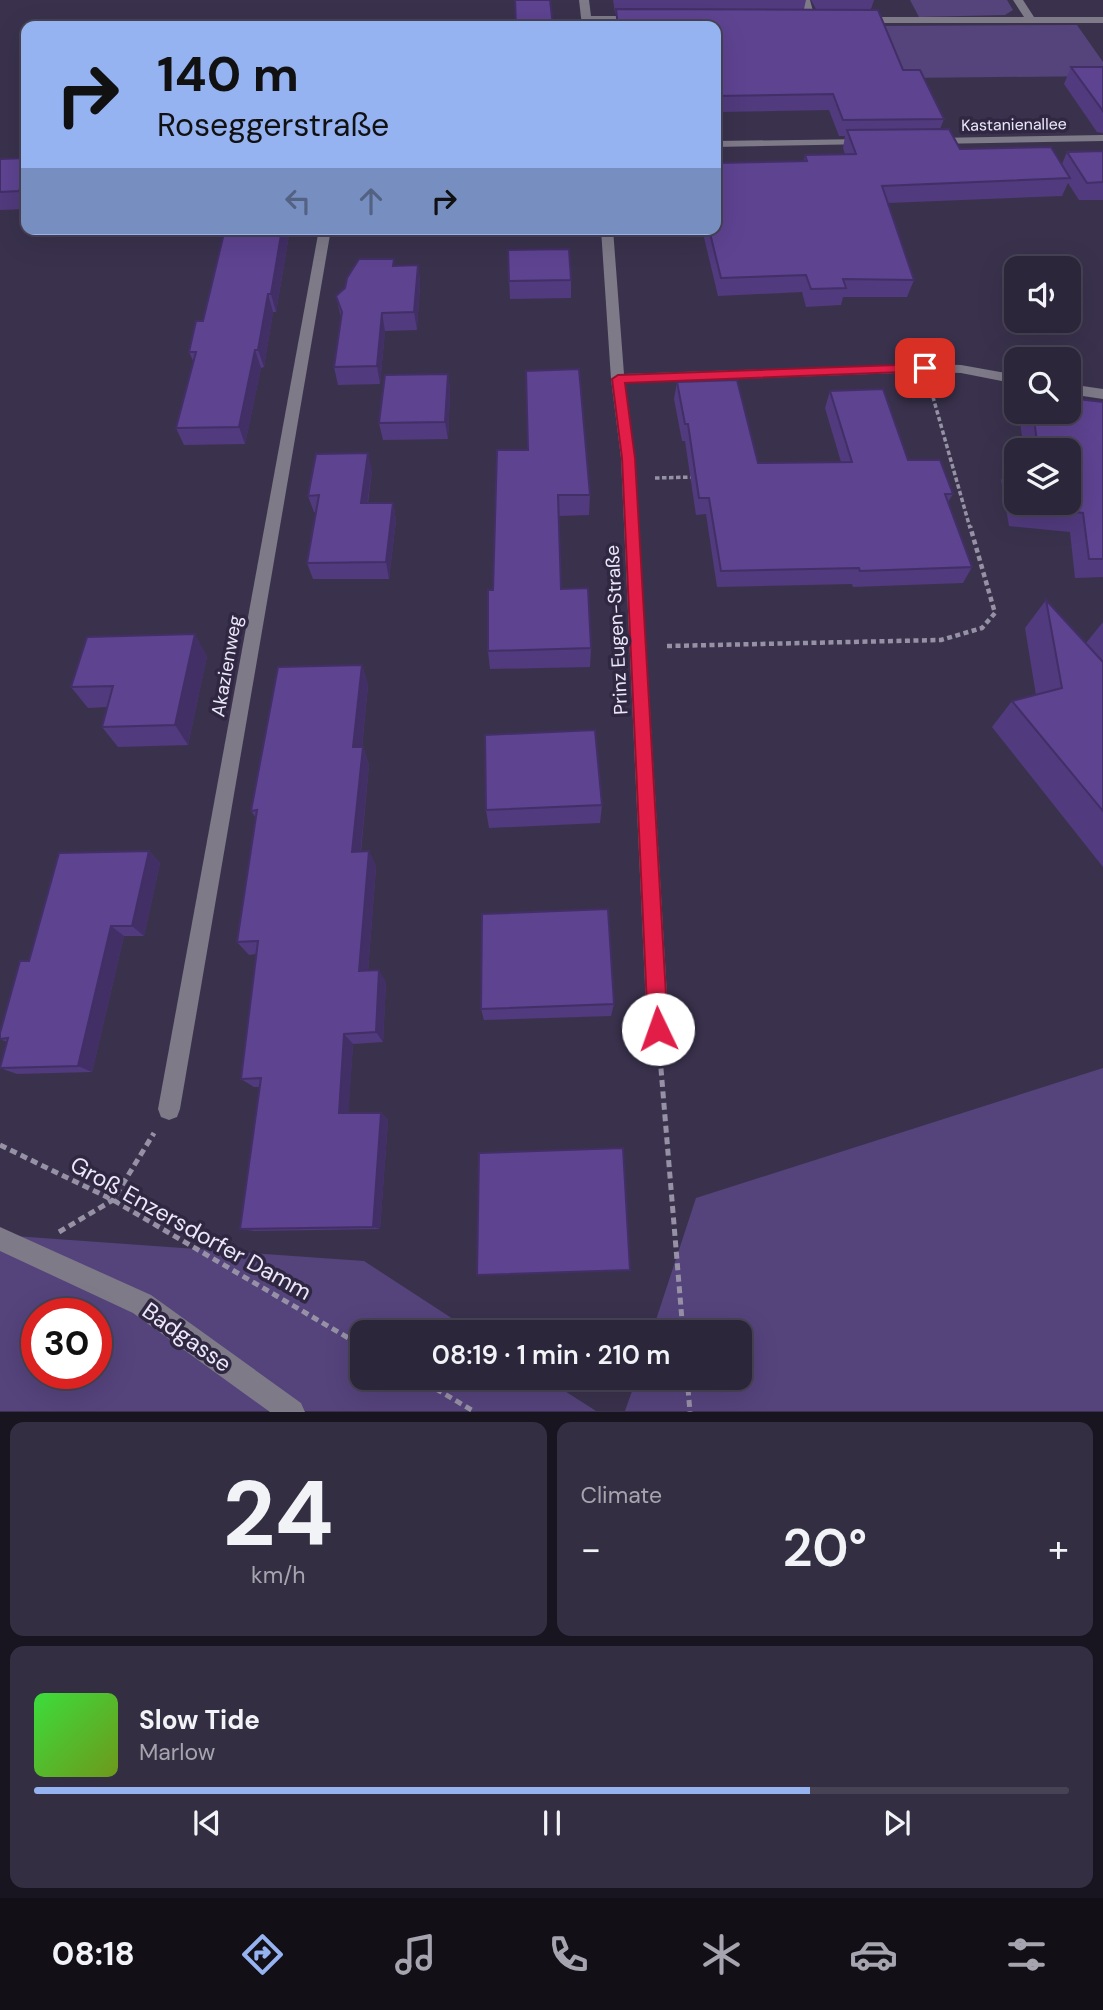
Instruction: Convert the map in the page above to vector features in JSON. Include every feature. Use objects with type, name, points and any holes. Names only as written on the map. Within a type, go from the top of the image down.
[{"type":"street","points":[[584,0],[587,21]]},
{"type":"street","points":[[805,0],[813,20]]},
{"type":"street","points":[[1018,0],[1031,20]]},
{"type":"street","points":[[620,21],[653,19]]},
{"type":"street","points":[[800,20],[827,20]]},
{"type":"street","points":[[854,20],[1103,20]]},
{"type":"street","name":"Kastanienallee","points":[[923,141],[1103,138]]},
{"type":"street","points":[[721,144],[882,141]]},
{"type":"street","name":"Akazienweg","points":[[169,1109],[325,235]]},
{"type":"street","name":"Prinz Eugen-Straße","points":[[607,235],[618,379],[629,479],[658,1029]]},
{"type":"street","points":[[618,379],[925,368],[961,369],[1004,377]]},
{"type":"street","points":[[1081,391],[1103,394]]},
{"type":"street","name":"Badgasse","points":[[0,1239],[142,1304],[292,1412]]},
{"type":"path","points":[[638,647],[941,640],[982,628],[995,613],[925,368]]},
{"type":"path","points":[[629,479],[698,477]]},
{"type":"path","points":[[658,1029],[682,1320]]},
{"type":"path","points":[[28,1250],[113,1200],[169,1109]]},
{"type":"path","name":"Groß Enzersdorfer Damm","points":[[0,1145],[113,1200],[350,1339]]},
{"type":"path","points":[[438,1390],[475,1412]]},
{"type":"path","points":[[688,1390],[690,1412]]},
{"type":"shaded area","points":[[910,0],[1007,0],[1013,10],[1005,15],[919,17]]},
{"type":"shaded area","points":[[1077,25],[1103,62],[1103,76],[905,78],[882,26]]},
{"type":"shaded area","points":[[1103,1068],[1103,1411],[625,1411],[632,1390],[752,1390],[752,1320],[656,1320],[696,1198]]},
{"type":"shaded area","points":[[0,1235],[364,1261],[455,1320],[350,1320],[350,1390],[563,1390],[596,1411],[0,1411]]},
{"type":"building","points":[[515,0],[550,0],[552,21],[516,21]]},
{"type":"building","points":[[616,9],[878,10],[903,70],[920,70],[944,119],[843,120],[833,94],[721,96],[721,21],[617,21]]},
{"type":"building","points":[[1071,67],[1103,67],[1103,111]]},
{"type":"building","points":[[949,129],[960,149],[1051,147],[1070,178],[882,186],[914,280],[843,279],[846,288],[811,289],[806,275],[721,278],[710,235],[721,235],[721,163],[807,161],[805,155],[856,154],[847,130]]},
{"type":"building","points":[[1103,151],[1103,182],[1087,183],[1067,152]]},
{"type":"building","points":[[21,158],[19,191],[0,192],[0,159]]},
{"type":"building","points":[[224,235],[281,235],[271,294],[268,294],[258,350],[255,350],[239,427],[176,428],[196,352],[189,352],[196,321],[203,321]]},
{"type":"building","points":[[569,249],[571,280],[509,281],[508,250]]},
{"type":"building","points":[[359,259],[394,259],[393,266],[418,265],[414,312],[382,313],[377,366],[334,367],[342,312],[336,296],[345,288],[347,278]]},
{"type":"building","points":[[579,369],[590,495],[558,495],[561,589],[588,588],[591,648],[488,651],[488,590],[493,590],[497,450],[528,450],[526,371]]},
{"type":"building","points":[[448,374],[445,422],[379,423],[385,375]]},
{"type":"building","points":[[737,380],[758,463],[852,462],[830,391],[883,389],[908,460],[940,460],[953,494],[945,494],[972,567],[860,571],[859,568],[721,571],[709,498],[699,498],[688,424],[685,424],[677,382]]},
{"type":"building","points":[[1081,399],[1103,402],[1103,559],[1089,559],[1081,513],[1081,438],[1036,438],[1035,424],[1081,424]]},
{"type":"building","points":[[368,453],[361,503],[393,503],[386,562],[307,563],[319,495],[308,496],[316,454]]},
{"type":"building","points":[[1046,600],[1103,662],[1103,811],[1012,701],[1062,688]]},
{"type":"building","points":[[195,634],[175,725],[102,727],[113,686],[71,687],[87,637]]},
{"type":"building","points":[[362,665],[353,747],[363,747],[352,852],[369,851],[359,971],[379,970],[376,1032],[344,1034],[339,1113],[381,1113],[373,1227],[240,1229],[261,1078],[241,1079],[258,941],[237,942],[257,810],[251,811],[278,667]]},
{"type":"building","points":[[595,730],[602,805],[486,810],[485,735]]},
{"type":"building","points":[[149,851],[132,926],[111,926],[78,1066],[0,1068],[8,1038],[0,1039],[0,1033],[20,961],[29,961],[59,853]]},
{"type":"building","points":[[608,909],[614,1004],[481,1009],[482,914]]},
{"type":"building","points":[[623,1148],[630,1270],[477,1275],[479,1153]]},
{"type":"route","points":[[658,1029],[628,458],[618,379],[925,368]]}]
